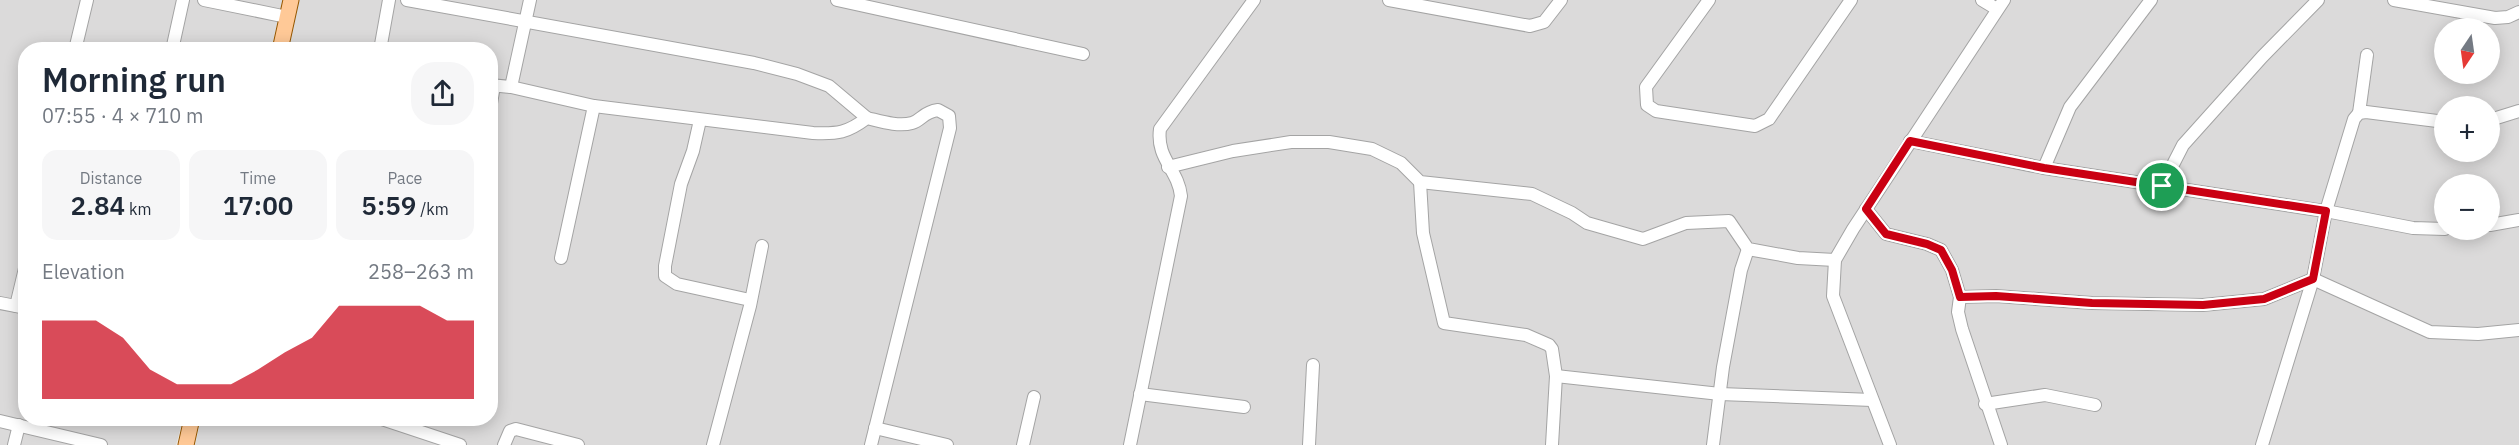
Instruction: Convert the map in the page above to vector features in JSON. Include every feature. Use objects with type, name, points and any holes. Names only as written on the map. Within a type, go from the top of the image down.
[{"type":"main road","points":[[282,42],[291,0]]},
{"type":"main road","points":[[186,445],[190,426]]},
{"type":"street","points":[[77,42],[87,0]]},
{"type":"street","points":[[174,42],[183,0]]},
{"type":"street","points":[[204,0],[287,18]]},
{"type":"street","points":[[381,42],[389,0]]},
{"type":"street","points":[[407,0],[754,63],[797,74],[829,86],[867,118],[891,123],[912,123],[926,111],[938,110],[949,116],[950,128],[870,445]]},
{"type":"street","points":[[511,87],[530,0]]},
{"type":"street","points":[[837,0],[1083,54]]},
{"type":"street","points":[[1130,445],[1180,196],[1180,186],[1162,156],[1158,142],[1160,129],[1254,0]]},
{"type":"street","points":[[1389,0],[1530,26],[1544,22],[1561,0]]},
{"type":"street","points":[[1709,0],[1646,87],[1647,105],[1656,111],[1755,126],[1769,119],[1851,0]]},
{"type":"street","points":[[1890,445],[1833,296],[1836,260],[1866,209],[2000,5],[1982,0]]},
{"type":"street","points":[[2044,168],[2070,107],[2151,0]]},
{"type":"street","points":[[2162,186],[2183,145],[2262,57],[2318,0]]},
{"type":"street","points":[[2394,0],[2495,18],[2508,17],[2519,12]]},
{"type":"street","points":[[2262,445],[2313,279],[2326,211],[2354,119],[2359,113],[2367,55]]},
{"type":"street","points":[[498,86],[594,106],[834,134],[851,130],[867,118]]},
{"type":"street","points":[[561,258],[594,106]]},
{"type":"street","points":[[2500,117],[2519,111]]},
{"type":"street","points":[[2359,113],[2434,121]]},
{"type":"street","points":[[700,120],[693,151],[681,184],[664,272],[668,279],[678,284],[750,300]]},
{"type":"street","points":[[1910,141],[2044,168],[2326,211],[2413,228],[2434,229]]},
{"type":"street","points":[[1168,167],[1233,151],[1280,144],[1329,142],[1372,148],[1401,163],[1420,182],[1532,194],[1587,223],[1643,240],[1686,223],[1729,221],[1748,249],[1798,258],[1836,260]]},
{"type":"street","points":[[1420,182],[1423,233],[1444,323],[1526,336],[1548,345],[1554,353],[1556,376],[1552,445]]},
{"type":"street","points":[[1866,209],[1886,234],[1927,244],[1941,250],[1952,270],[1960,297],[1958,312],[1985,404],[2001,445]]},
{"type":"street","points":[[2500,223],[2519,220]]},
{"type":"street","points":[[714,445],[762,246]]},
{"type":"street","points":[[1713,445],[1741,270],[1748,249]]},
{"type":"street","points":[[1960,297],[1996,296],[2092,303],[2203,305],[2264,299],[2313,279],[2430,332],[2478,334],[2519,330]]},
{"type":"street","points":[[0,303],[18,306]]},
{"type":"street","points":[[1309,445],[1313,365]]},
{"type":"street","points":[[1556,376],[1720,394],[1872,400]]},
{"type":"street","points":[[1140,394],[1244,407]]},
{"type":"street","points":[[1985,404],[2045,395],[2095,405]]},
{"type":"street","points":[[1023,445],[1034,397]]},
{"type":"street","points":[[0,421],[18,425]]},
{"type":"street","points":[[14,445],[19,426]]},
{"type":"street","points":[[23,426],[101,445]]},
{"type":"street","points":[[403,426],[460,445]]},
{"type":"street","points":[[875,428],[947,445]]},
{"type":"street","points":[[504,445],[510,431],[516,429],[578,445]]},
{"type":"shaded area","points":[[0,0],[283,0],[273,42],[18,42],[18,426],[181,426],[176,445],[0,445]]},
{"type":"shaded area","points":[[299,0],[2519,0],[2519,445],[195,445],[199,426],[498,426],[498,42],[289,42]]},
{"type":"route","points":[[1910,141],[2044,168],[2162,186],[2326,211],[2313,279],[2264,299],[2203,305],[2092,303],[1996,296],[1960,297],[1952,270],[1941,250],[1927,244],[1886,234],[1874,222],[1866,209],[1910,141]]}]
